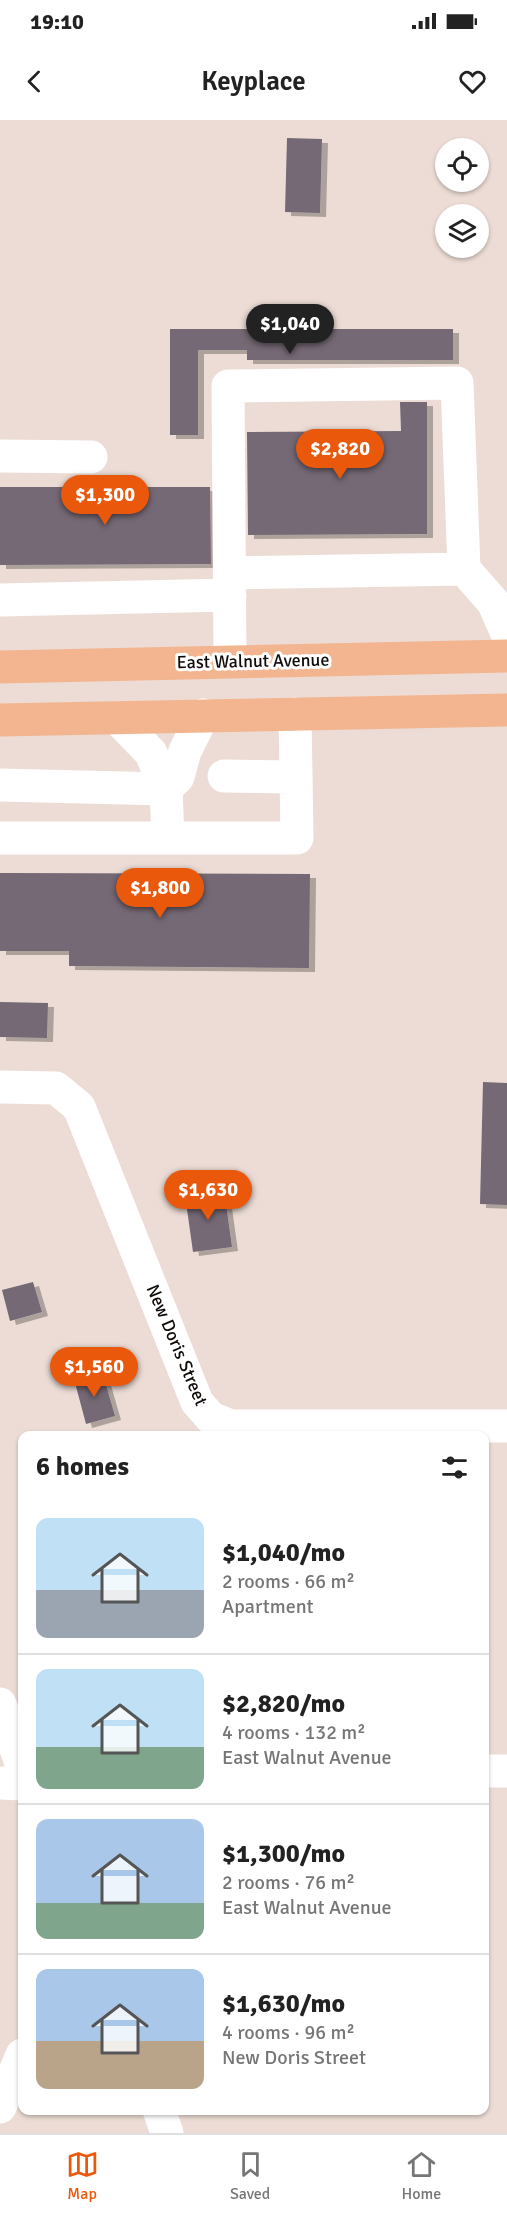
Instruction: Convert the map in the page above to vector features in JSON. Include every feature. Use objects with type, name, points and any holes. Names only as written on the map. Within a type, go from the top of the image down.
[{"type":"main road","name":"East Walnut Avenue","points":[[0,667],[507,656]]},
{"type":"main road","points":[[0,720],[507,710]]},
{"type":"street","points":[[231,661],[228,386],[457,382],[464,570],[493,602],[507,634]]},
{"type":"street","points":[[0,456],[91,457]]},
{"type":"street","points":[[0,600],[464,570]]},
{"type":"street","points":[[0,838],[297,838],[295,714]]},
{"type":"street","points":[[0,785],[166,789],[178,777],[185,750],[203,715]]},
{"type":"street","points":[[117,718],[151,753],[166,789],[168,838]]},
{"type":"street","points":[[224,776],[296,777]]},
{"type":"street","name":"New Doris Street","points":[[0,1087],[56,1088],[79,1107],[197,1402],[211,1418],[231,1426],[368,1431],[507,1426]]},
{"type":"street","points":[[0,1704],[18,1755]]},
{"type":"street","points":[[489,1771],[507,1771]]},
{"type":"street","points":[[0,1783],[18,1784]]},
{"type":"street","points":[[0,2107],[18,2064]]},
{"type":"street","points":[[161,2115],[167,2133]]},
{"type":"building","points":[[287,138],[322,139],[320,213],[285,212]]},
{"type":"building","points":[[170,329],[453,329],[453,360],[247,360],[247,350],[198,350],[198,435],[170,435]]},
{"type":"building","points":[[400,402],[427,402],[427,534],[248,535],[247,432],[401,431]]},
{"type":"building","points":[[0,487],[210,487],[211,564],[0,565]]},
{"type":"building","points":[[0,873],[310,874],[309,968],[69,966],[69,951],[0,951]]},
{"type":"building","points":[[0,1002],[48,1003],[47,1038],[0,1037]]},
{"type":"building","points":[[483,1082],[507,1083],[507,1205],[480,1204]]},
{"type":"building","points":[[224,1190],[232,1247],[193,1252],[185,1195]]},
{"type":"building","points":[[33,1282],[42,1312],[10,1321],[2,1290]]},
{"type":"building","points":[[102,1371],[115,1416],[86,1424],[74,1379]]}]
